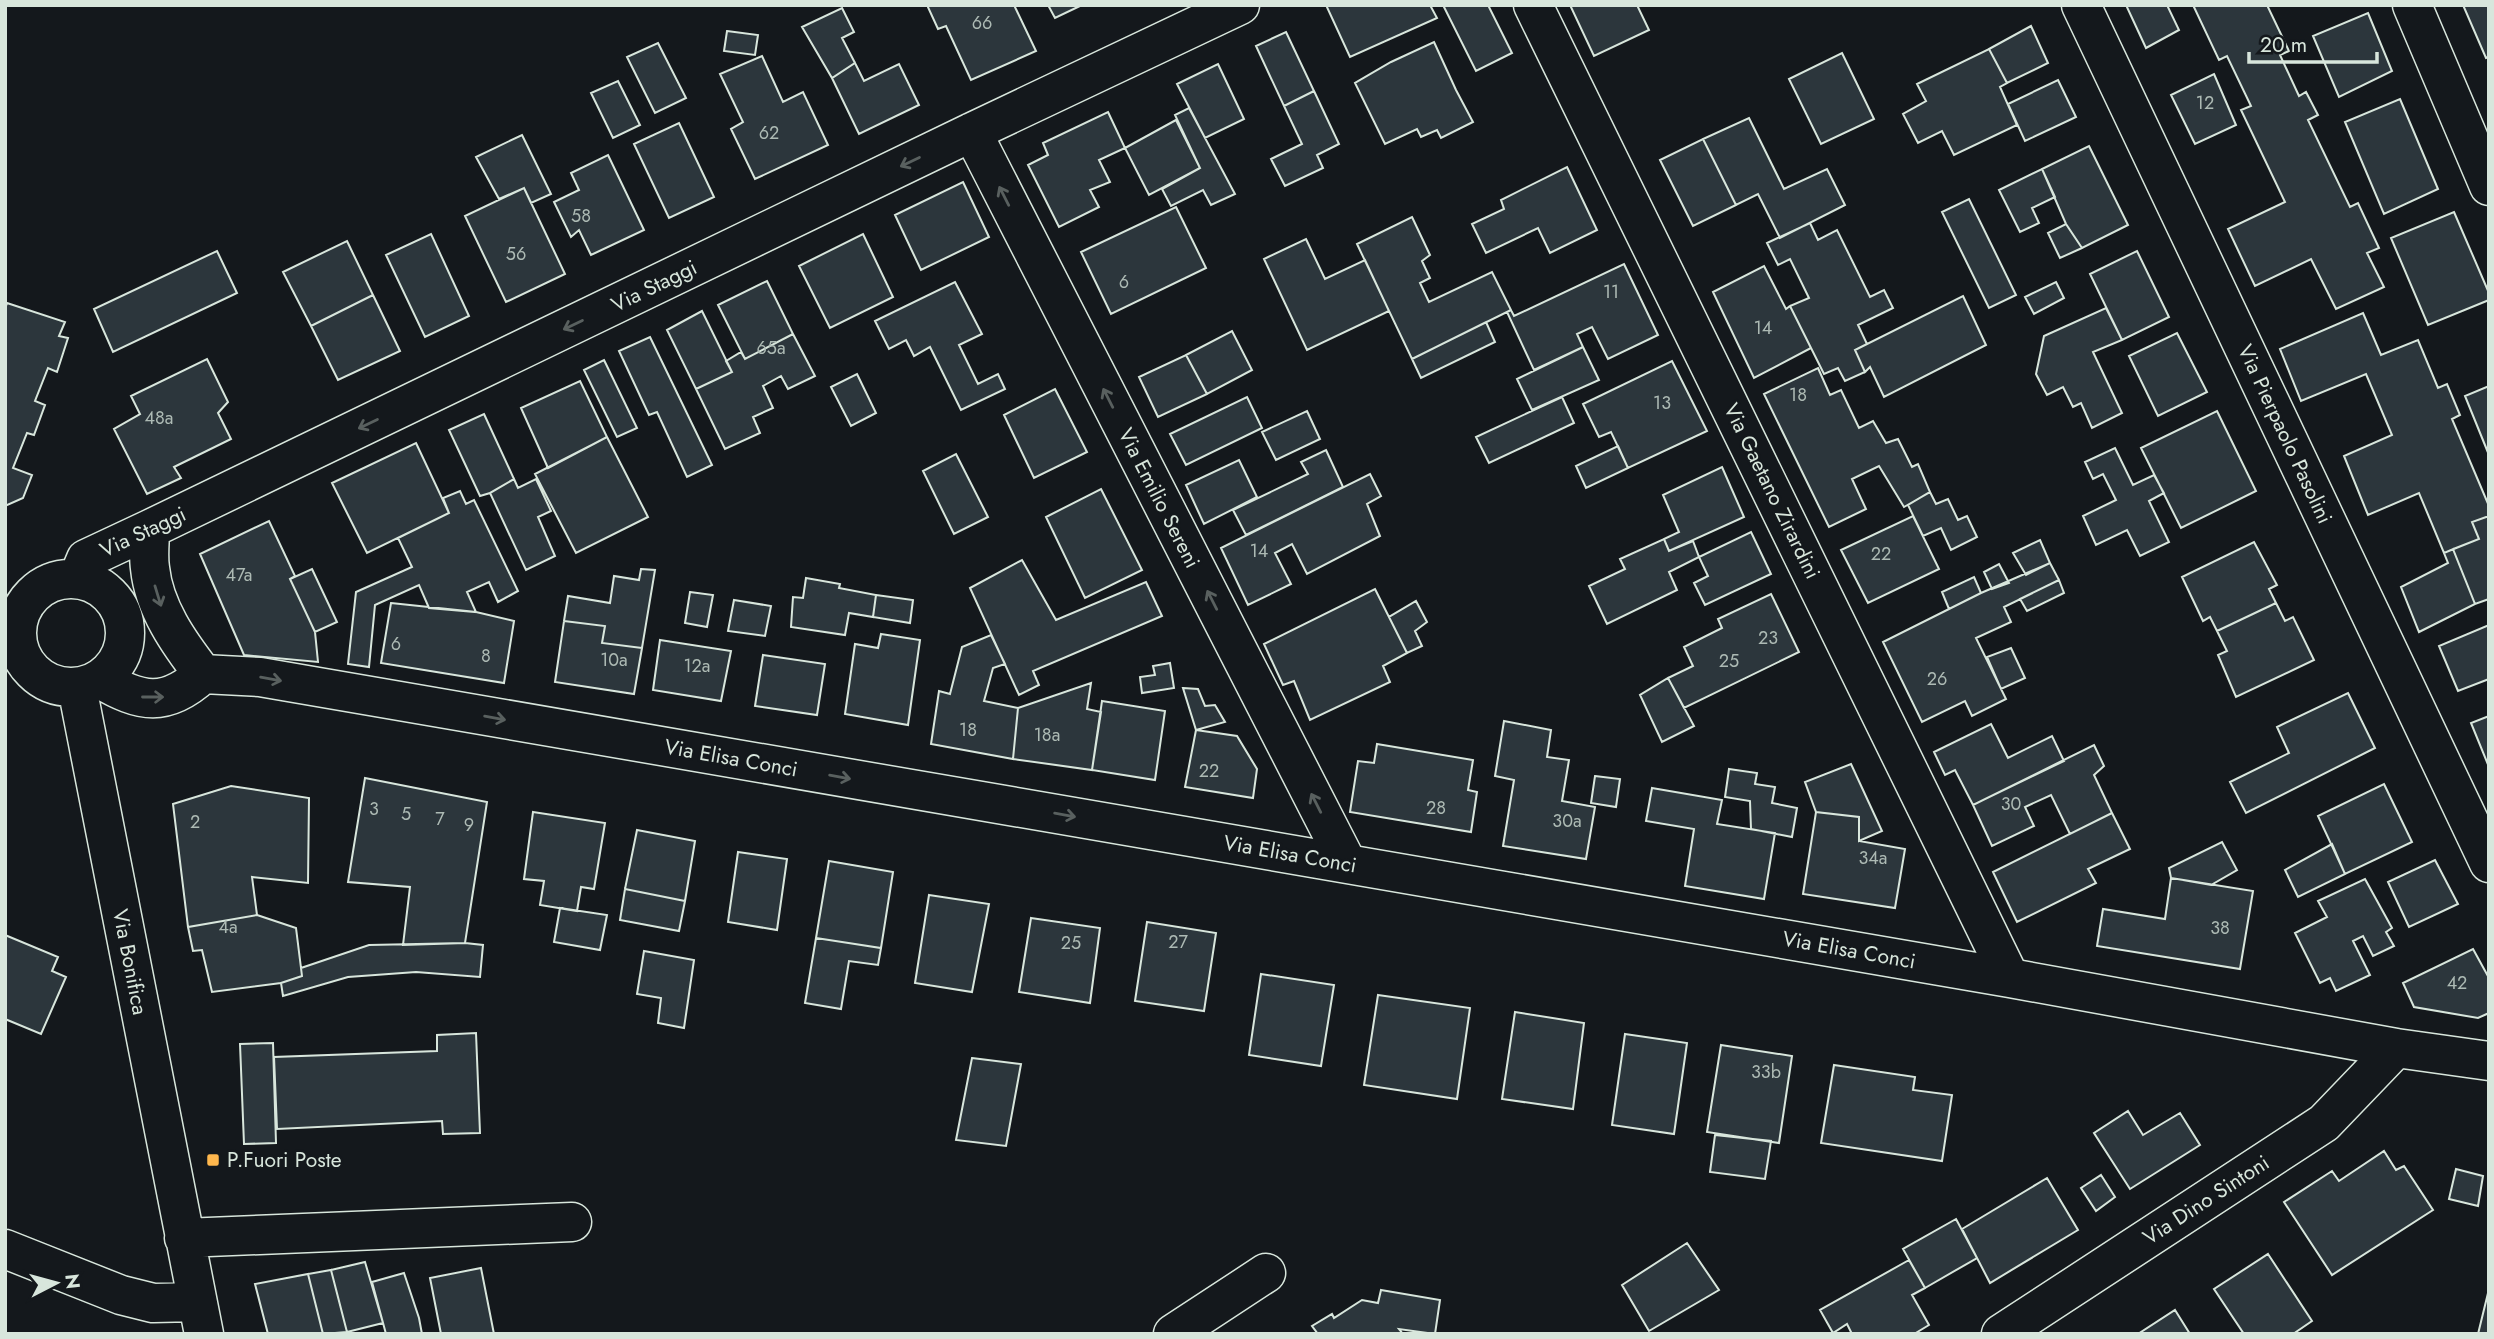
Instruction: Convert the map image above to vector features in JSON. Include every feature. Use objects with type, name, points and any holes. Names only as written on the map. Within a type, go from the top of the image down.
[{"type":"street","name":"Via Staggi","points":[[78,578],[86,559],[1240,5]]},
{"type":"street","name":"Via Gaetano Zirardini","points":[[1533,5],[2010,978]]},
{"type":"street","name":"Via Pierpaolo Pasolini","points":[[2081,5],[2489,863]]},
{"type":"street","points":[[2412,5],[2489,186]]},
{"type":"street","name":"Via Emilio Sereni","points":[[972,132],[1347,863]]},
{"type":"street","points":[[89,683],[115,666],[123,649],[125,630],[121,611],[111,595],[96,584],[78,578],[61,578],[46,583],[14,602],[20,656],[30,670],[44,681],[60,687],[89,683],[148,699],[170,696],[203,674],[178,642],[163,611],[150,569],[150,530]]},
{"type":"street","name":"Via Elisa Conci","points":[[203,674],[260,677],[2010,978],[2396,1048],[2489,1061]]},
{"type":"street","name":"Via Bonifica","points":[[89,683],[200,1318]]},
{"type":"street","name":"Via Dino Sintoni","points":[[2001,1334],[2324,1122],[2396,1048]]},
{"type":"street","points":[[184,1238],[572,1222]]},
{"type":"street","points":[[5,1249],[121,1295],[200,1318]]},
{"type":"street","points":[[1173,1334],[1265,1273]]},
{"type":"building","points":[[927,5],[1014,5],[1036,51],[971,80],[946,26],[938,29]]},
{"type":"building","points":[[1048,5],[1082,5],[1055,18]]},
{"type":"building","points":[[1326,5],[1430,5],[1437,18],[1350,57]]},
{"type":"building","points":[[1443,5],[1488,5],[1512,53],[1476,71]]},
{"type":"building","points":[[1570,5],[1637,5],[1649,30],[1594,56]]},
{"type":"building","points":[[2126,5],[2167,5],[2179,30],[2146,48]]},
{"type":"building","points":[[2193,5],[2267,5],[2289,51],[2280,55],[2299,96],[2306,92],[2318,115],[2308,120],[2350,207],[2358,203],[2379,248],[2367,253],[2384,287],[2336,309],[2311,259],[2255,286],[2228,229],[2285,202],[2241,110],[2251,106],[2227,56],[2219,60]]},
{"type":"building","points":[[2463,5],[2489,5],[2489,57],[2486,58]]},
{"type":"building","points":[[842,8],[854,32],[842,38],[855,63],[832,78],[802,27]]},
{"type":"building","points":[[2368,13],[2392,71],[2339,97],[2313,36]]},
{"type":"building","points":[[2031,26],[2048,63],[2007,83],[1989,49]]},
{"type":"building","points":[[727,31],[758,35],[755,55],[724,51]]},
{"type":"building","points":[[1286,32],[1314,91],[1284,106],[1256,46]]},
{"type":"building","points":[[1434,42],[1473,122],[1441,138],[1437,130],[1421,137],[1417,129],[1385,144],[1355,83]]},
{"type":"building","points":[[658,43],[686,98],[655,113],[627,57]]},
{"type":"building","points":[[1989,49],[2007,83],[2000,87],[2017,125],[1954,155],[1942,131],[1918,143],[1903,114],[1926,101],[1917,84]]},
{"type":"building","points":[[1842,53],[1874,119],[1821,144],[1789,79]]},
{"type":"building","points":[[762,56],[783,102],[803,92],[828,145],[755,179],[731,129],[743,122],[720,74]]},
{"type":"building","points":[[855,63],[864,81],[899,64],[919,105],[859,134],[832,78]]},
{"type":"building","points":[[1218,64],[1244,119],[1205,138],[1177,84]]},
{"type":"building","points":[[2214,74],[2236,125],[2195,144],[2171,95]]},
{"type":"building","points":[[2058,80],[2076,117],[2025,141],[2008,104]]},
{"type":"building","points":[[618,81],[640,125],[613,138],[591,93]]},
{"type":"building","points":[[1314,91],[1339,144],[1317,155],[1323,168],[1285,186],[1271,159],[1302,144],[1284,106]]},
{"type":"building","points":[[2400,99],[2438,189],[2384,214],[2345,122]]},
{"type":"building","points":[[1189,108],[1235,194],[1211,205],[1203,190],[1171,206],[1162,189],[1200,168],[1175,115]]},
{"type":"building","points":[[1108,112],[1125,148],[1099,160],[1110,182],[1090,190],[1099,207],[1059,227],[1028,165],[1048,155],[1043,143]]},
{"type":"building","points":[[1749,118],[1784,189],[1827,169],[1845,205],[1780,238],[1758,194],[1736,205],[1703,139]]},
{"type":"building","points":[[1176,120],[1200,168],[1149,195],[1125,148]]},
{"type":"building","points":[[679,123],[714,197],[669,218],[634,144]]},
{"type":"building","points":[[522,135],[551,194],[531,203],[524,188],[499,199],[476,157]]},
{"type":"building","points":[[1703,139],[1736,205],[1693,226],[1660,160]]},
{"type":"building","points":[[2089,146],[2128,225],[2082,248],[2066,224],[2042,169]]},
{"type":"building","points":[[608,155],[644,230],[591,255],[579,230],[571,237],[554,202],[579,190],[571,173]]},
{"type":"building","points":[[1567,167],[1597,230],[1550,253],[1538,228],[1486,253],[1472,224],[1504,209],[1501,200]]},
{"type":"building","points":[[2042,169],[2055,197],[2032,208],[2039,223],[2020,232],[1999,190]]},
{"type":"building","points":[[963,182],[989,237],[921,270],[895,215]]},
{"type":"building","points":[[524,188],[565,274],[506,302],[465,216]]},
{"type":"building","points":[[1969,199],[2016,295],[1989,308],[1942,212]]},
{"type":"building","points":[[1176,207],[1206,268],[1111,314],[1081,252]]},
{"type":"building","points":[[2454,212],[2489,293],[2489,300],[2428,325],[2391,238]]},
{"type":"building","points":[[1412,217],[1430,255],[1422,261],[1430,278],[1420,283],[1429,302],[1492,272],[1511,310],[1412,359],[1357,244]]},
{"type":"building","points":[[1810,223],[1818,240],[1837,230],[1870,297],[1884,290],[1893,308],[1858,325],[1867,344],[1855,350],[1865,372],[1845,381],[1838,368],[1824,374],[1790,306],[1809,298],[1790,259],[1778,265],[1767,243]]},
{"type":"building","points":[[2066,224],[2082,248],[2060,258],[2048,233]]},
{"type":"building","points":[[431,234],[469,316],[425,337],[386,255]]},
{"type":"building","points":[[863,234],[893,297],[830,328],[799,266]]},
{"type":"building","points":[[1306,239],[1325,279],[1365,260],[1389,311],[1307,350],[1264,259]]},
{"type":"building","points":[[347,241],[373,295],[311,326],[283,272]]},
{"type":"building","points":[[217,251],[237,293],[113,352],[94,309]]},
{"type":"building","points":[[2137,251],[2169,317],[2122,340],[2090,274]]},
{"type":"building","points":[[1624,264],[1658,335],[1608,359],[1592,327],[1577,334],[1583,347],[1534,370],[1507,312],[1511,310],[1514,316]]},
{"type":"building","points":[[1764,266],[1786,309],[1790,306],[1811,348],[1754,378],[1713,292]]},
{"type":"building","points":[[767,281],[793,334],[745,359],[718,305]]},
{"type":"building","points":[[955,282],[982,334],[959,345],[978,384],[998,374],[1005,389],[961,410],[930,347],[914,356],[906,340],[889,349],[875,321]]},
{"type":"building","points":[[2056,282],[2064,298],[2034,314],[2025,297]]},
{"type":"building","points":[[373,295],[400,351],[338,380],[311,326]]},
{"type":"building","points":[[1963,296],[1986,345],[1884,397],[1870,367],[1865,372],[1855,350]]},
{"type":"building","points":[[7,303],[65,322],[59,336],[68,338],[57,372],[48,368],[35,401],[45,405],[34,435],[27,433],[13,468],[32,475],[23,498],[5,506],[5,309]]},
{"type":"building","points":[[2106,308],[2122,340],[2093,352],[2122,413],[2092,428],[2081,403],[2073,407],[2063,387],[2047,395],[2036,374],[2044,336]]},
{"type":"building","points":[[702,311],[732,372],[696,389],[667,330]]},
{"type":"building","points":[[2363,313],[2381,355],[2418,340],[2438,388],[2447,384],[2460,415],[2452,419],[2489,506],[2489,516],[2472,522],[2479,539],[2444,553],[2419,493],[2368,515],[2344,456],[2392,435],[2366,374],[2301,401],[2280,349]]},
{"type":"building","points":[[1486,322],[1495,342],[1421,378],[1412,359]]},
{"type":"building","points":[[1232,331],[1252,370],[1207,394],[1186,355]]},
{"type":"building","points":[[2177,333],[2207,392],[2158,416],[2129,356]]},
{"type":"building","points":[[793,334],[815,376],[788,389],[781,376],[763,386],[773,408],[753,417],[760,433],[725,449],[696,389],[732,372],[726,361],[741,352],[745,359]]},
{"type":"building","points":[[650,337],[712,465],[687,477],[657,412],[649,415],[619,351]]},
{"type":"building","points":[[1583,347],[1599,380],[1532,410],[1517,379]]},
{"type":"building","points":[[1186,355],[1207,394],[1158,417],[1139,377]]},
{"type":"building","points":[[207,359],[228,402],[218,413],[231,439],[174,467],[181,478],[147,494],[114,429],[140,414],[131,396]]},
{"type":"building","points":[[604,360],[637,428],[617,437],[584,370]]},
{"type":"building","points":[[1672,361],[1707,431],[1628,468],[1611,432],[1599,437],[1583,404]]},
{"type":"building","points":[[1818,368],[1830,395],[1841,390],[1859,428],[1873,421],[1886,443],[1898,439],[1912,467],[1918,464],[1930,492],[1904,507],[1879,466],[1852,479],[1866,509],[1829,527],[1764,394]]},
{"type":"building","points":[[857,374],[876,413],[851,426],[831,387]]},
{"type":"building","points":[[580,381],[607,437],[548,468],[521,408]]},
{"type":"building","points":[[2489,386],[2489,455],[2465,396]]},
{"type":"building","points":[[1055,389],[1087,452],[1034,478],[1004,415]]},
{"type":"building","points":[[1247,397],[1262,428],[1186,465],[1170,434]]},
{"type":"building","points":[[1562,397],[1574,423],[1489,463],[1476,437]]},
{"type":"building","points":[[1307,411],[1320,439],[1276,460],[1262,432]]},
{"type":"building","points":[[2217,411],[2256,491],[2181,528],[2141,448]]},
{"type":"building","points":[[484,414],[514,479],[480,496],[449,430]]},
{"type":"building","points":[[607,437],[648,517],[576,553],[535,474]]},
{"type":"building","points":[[416,443],[449,513],[367,553],[332,483]]},
{"type":"building","points":[[1618,446],[1628,468],[1586,488],[1576,466]]},
{"type":"building","points":[[2115,448],[2133,485],[2154,475],[2164,493],[2149,501],[2169,542],[2140,556],[2127,530],[2096,545],[2083,516],[2116,500],[2103,474],[2093,479],[2085,462]]},
{"type":"building","points":[[1326,450],[1343,487],[1246,535],[1233,510],[1308,474],[1301,462]]},
{"type":"building","points":[[956,454],[988,517],[954,534],[923,471]]},
{"type":"building","points":[[1239,460],[1257,497],[1204,524],[1186,485]]},
{"type":"building","points":[[1722,467],[1744,517],[1669,551],[1664,539],[1679,532],[1663,495]]},
{"type":"building","points":[[1370,474],[1381,496],[1367,504],[1380,536],[1307,574],[1292,544],[1275,553],[1291,584],[1248,605],[1221,548]]},
{"type":"building","points":[[514,479],[518,488],[536,479],[551,511],[538,517],[555,556],[526,570],[490,493]]},
{"type":"building","points":[[1101,489],[1142,570],[1085,598],[1046,517]]},
{"type":"building","points":[[460,491],[466,504],[474,500],[518,591],[498,602],[489,582],[467,592],[476,612],[429,608],[419,585],[375,605],[369,667],[348,664],[356,592],[412,567],[398,538],[449,513],[443,498]]},
{"type":"building","points":[[1930,492],[1936,504],[1948,499],[1958,520],[1967,516],[1977,537],[1951,550],[1941,528],[1923,536],[1908,505]]},
{"type":"building","points":[[1913,516],[1939,569],[1868,603],[1841,550]]},
{"type":"building","points":[[2489,516],[2489,599],[2475,604],[2453,549],[2479,539],[2472,522]]},
{"type":"building","points":[[269,521],[295,576],[290,579],[315,632],[318,662],[244,655],[200,554]]},
{"type":"building","points":[[1751,532],[1771,574],[1705,605],[1694,583],[1708,576],[1699,557]]},
{"type":"building","points":[[1664,539],[1669,551],[1693,541],[1699,557],[1669,572],[1677,590],[1607,624],[1589,586],[1625,569],[1620,559]]},
{"type":"building","points":[[2040,540],[2050,563],[2026,575],[2013,553]]},
{"type":"building","points":[[2254,542],[2277,585],[2269,589],[2276,603],[2217,631],[2210,617],[2203,621],[2182,577]]},
{"type":"building","points":[[2453,549],[2475,604],[2419,632],[2401,587],[2448,563],[2444,553]]},
{"type":"building","points":[[1022,560],[1056,620],[1146,582],[1162,616],[1033,671],[1039,685],[1019,695],[970,588]]},
{"type":"building","points":[[2050,563],[2059,580],[2004,607],[2011,622],[1976,638],[2006,699],[1972,716],[1965,701],[1922,722],[1883,642],[1981,593]]},
{"type":"building","points":[[1999,564],[2009,583],[1992,589],[1984,572]]},
{"type":"building","points":[[312,569],[337,622],[315,632],[290,579]]},
{"type":"building","points":[[641,569],[655,570],[642,648],[602,643],[605,626],[564,621],[568,596],[610,603],[614,576],[639,580]]},
{"type":"building","points":[[1974,577],[1981,593],[1949,609],[1942,592]]},
{"type":"building","points":[[806,578],[840,584],[839,588],[876,595],[873,617],[849,613],[845,635],[791,627],[793,597],[803,598]]},
{"type":"building","points":[[2059,580],[2064,593],[2027,611],[2020,599]]},
{"type":"building","points":[[1375,589],[1407,653],[1383,666],[1390,682],[1310,720],[1294,681],[1283,685],[1264,644]]},
{"type":"building","points":[[690,592],[713,595],[707,627],[685,623]]},
{"type":"building","points":[[1771,594],[1799,652],[1684,708],[1668,678],[1693,666],[1684,647],[1722,628],[1718,619]]},
{"type":"building","points":[[876,595],[913,600],[910,623],[873,617]]},
{"type":"building","points":[[734,600],[771,606],[765,636],[728,631]]},
{"type":"building","points":[[1416,601],[1427,622],[1415,631],[1422,646],[1407,653],[1389,617]]},
{"type":"building","points":[[391,603],[476,612],[514,621],[504,683],[381,663]]},
{"type":"building","points":[[2276,603],[2285,621],[2293,617],[2314,660],[2236,697],[2218,655],[2227,651],[2217,631]]},
{"type":"building","points":[[564,621],[605,626],[602,643],[642,648],[634,694],[555,682]]},
{"type":"building","points":[[2489,625],[2489,679],[2458,691],[2439,646]]},
{"type":"building","points":[[881,634],[920,640],[908,725],[845,714],[855,644],[878,648]]},
{"type":"building","points":[[991,635],[1005,664],[993,668],[984,701],[1018,708],[1013,759],[931,744],[939,691],[950,694],[962,647]]},
{"type":"building","points":[[660,640],[731,651],[721,701],[653,690]]},
{"type":"building","points":[[2011,648],[2025,678],[2001,689],[1987,657]]},
{"type":"building","points":[[763,655],[825,664],[817,715],[755,706]]},
{"type":"building","points":[[1170,663],[1174,688],[1142,693],[1140,677],[1155,675],[1153,666]]},
{"type":"building","points":[[1668,678],[1694,726],[1662,742],[1640,695]]},
{"type":"building","points":[[1091,683],[1087,709],[1101,712],[1092,770],[1013,759],[1018,708]]},
{"type":"building","points":[[1183,688],[1198,689],[1205,706],[1215,705],[1225,722],[1196,730]]},
{"type":"building","points":[[2348,693],[2375,748],[2246,813],[2230,782],[2289,753],[2277,727]]},
{"type":"building","points":[[1102,701],[1165,711],[1155,780],[1092,770]]},
{"type":"building","points":[[2489,716],[2489,767],[2471,723]]},
{"type":"building","points":[[1504,721],[1551,730],[1547,757],[1569,760],[1562,801],[1595,807],[1586,859],[1503,846],[1514,780],[1495,776]]},
{"type":"building","points":[[1991,724],[2008,758],[2052,736],[2064,761],[1973,805],[1955,770],[1945,775],[1934,752]]},
{"type":"building","points":[[1196,730],[1237,736],[1257,769],[1253,798],[1185,787]]},
{"type":"building","points":[[1377,744],[1473,760],[1468,790],[1477,792],[1471,832],[1350,812],[1358,761],[1374,763]]},
{"type":"building","points":[[2094,745],[2104,766],[2094,775],[2112,813],[2070,834],[2051,795],[2025,807],[2034,826],[1992,846],[1973,805]]},
{"type":"building","points":[[1851,764],[1882,831],[1859,841],[1859,817],[1816,812],[1805,782]]},
{"type":"building","points":[[1729,769],[1757,773],[1755,784],[1775,787],[1772,803],[1797,808],[1792,837],[1751,829],[1750,801],[1725,797]]},
{"type":"building","points":[[1595,776],[1620,779],[1616,807],[1591,803]]},
{"type":"building","points":[[365,778],[487,802],[465,943],[403,945],[410,887],[348,882]]},
{"type":"building","points":[[2384,784],[2412,842],[2345,874],[2318,816]]},
{"type":"building","points":[[231,786],[309,798],[308,883],[252,877],[257,915],[188,927],[173,804]]},
{"type":"building","points":[[1652,788],[1722,800],[1717,824],[1775,833],[1764,899],[1685,886],[1694,829],[1646,821]]},
{"type":"building","points":[[533,812],[605,823],[594,889],[581,887],[577,911],[540,905],[544,881],[524,879]]},
{"type":"building","points":[[1816,812],[1859,817],[1859,841],[1905,849],[1895,908],[1803,894]]},
{"type":"building","points":[[2112,813],[2130,849],[2088,869],[2096,883],[2017,922],[1993,872]]},
{"type":"building","points":[[637,830],[695,841],[685,901],[625,889]]},
{"type":"building","points":[[2222,842],[2237,870],[2211,885],[2171,878],[2169,868]]},
{"type":"building","points":[[2332,844],[2345,874],[2298,897],[2285,870]]},
{"type":"building","points":[[738,852],[787,859],[777,930],[728,922]]},
{"type":"building","points":[[2435,860],[2458,904],[2409,927],[2388,882]]},
{"type":"building","points":[[829,861],[893,872],[881,948],[816,938]]},
{"type":"building","points":[[2171,878],[2253,891],[2240,969],[2097,946],[2103,909],[2165,919]]},
{"type":"building","points":[[2365,879],[2392,928],[2386,932],[2394,946],[2373,956],[2363,936],[2353,941],[2370,975],[2336,991],[2330,978],[2320,983],[2295,933],[2327,917],[2318,901]]},
{"type":"building","points":[[625,889],[685,901],[679,931],[620,920]]},
{"type":"building","points":[[929,895],[989,904],[972,992],[915,983]]},
{"type":"building","points":[[560,908],[607,915],[600,950],[554,942]]},
{"type":"building","points":[[257,915],[296,928],[302,976],[281,983],[212,992],[202,950],[193,951],[188,927]]},
{"type":"building","points":[[1031,918],[1100,928],[1090,1003],[1019,992]]},
{"type":"building","points":[[1147,922],[1216,933],[1204,1011],[1135,1001]]},
{"type":"building","points":[[5,935],[58,957],[52,971],[66,977],[41,1034],[5,1019]]},
{"type":"building","points":[[816,938],[881,948],[878,965],[849,961],[841,1009],[805,1003]]},
{"type":"building","points":[[369,945],[483,945],[480,977],[416,972],[348,977],[283,996],[281,983],[302,976],[301,968]]},
{"type":"building","points":[[2473,949],[2489,978],[2489,1013],[2478,1018],[2414,1007],[2403,983]]},
{"type":"building","points":[[644,951],[694,960],[684,1028],[658,1023],[661,998],[637,994]]},
{"type":"building","points":[[1261,974],[1334,985],[1321,1066],[1249,1055]]},
{"type":"building","points":[[1378,995],[1470,1008],[1457,1099],[1364,1085]]},
{"type":"building","points":[[1515,1012],[1584,1023],[1573,1109],[1502,1099]]},
{"type":"building","points":[[476,1033],[480,1133],[443,1134],[442,1121],[277,1129],[274,1057],[437,1051],[437,1035]]},
{"type":"building","points":[[1625,1034],[1687,1043],[1674,1134],[1612,1125]]},
{"type":"building","points":[[273,1043],[276,1143],[244,1144],[240,1044]]},
{"type":"building","points":[[1721,1045],[1792,1056],[1779,1143],[1707,1132]]},
{"type":"building","points":[[972,1058],[1021,1064],[1006,1146],[956,1140]]},
{"type":"building","points":[[1834,1065],[1915,1077],[1913,1090],[1952,1095],[1942,1161],[1821,1143]]},
{"type":"building","points":[[2128,1111],[2143,1135],[2180,1113],[2200,1145],[2130,1189],[2094,1133]]},
{"type":"building","points":[[1715,1135],[1771,1141],[1765,1179],[1710,1172]]},
{"type":"building","points":[[2384,1151],[2396,1170],[2404,1166],[2433,1210],[2332,1275],[2284,1202],[2332,1171],[2339,1181]]},
{"type":"building","points":[[2456,1169],[2483,1176],[2478,1206],[2449,1199]]},
{"type":"building","points":[[2101,1175],[2115,1197],[2096,1211],[2081,1188]]},
{"type":"building","points":[[2047,1178],[2078,1230],[1990,1283],[1962,1229]]},
{"type":"building","points":[[1956,1219],[1977,1258],[1925,1288],[1903,1249]]},
{"type":"building","points":[[1687,1243],[1719,1290],[1649,1331],[1622,1285]]},
{"type":"building","points":[[2268,1254],[2312,1321],[2293,1334],[2244,1334],[2214,1289]]},
{"type":"building","points":[[1909,1260],[1925,1288],[1912,1295],[1929,1325],[1914,1334],[1852,1334],[1847,1324],[1833,1333],[1820,1310]]},
{"type":"building","points":[[365,1262],[383,1323],[347,1332],[331,1270]]},
{"type":"building","points":[[481,1268],[494,1334],[441,1334],[430,1278]]},
{"type":"building","points":[[331,1270],[347,1332],[323,1334],[308,1274]]},
{"type":"building","points":[[404,1273],[422,1334],[386,1334],[372,1282]]},
{"type":"building","points":[[308,1274],[323,1334],[268,1334],[255,1284]]},
{"type":"building","points":[[2489,1289],[2489,1334],[2478,1334]]},
{"type":"building","points":[[1381,1290],[1440,1300],[1435,1334],[1399,1329],[1403,1334],[1318,1334],[1312,1326],[1332,1314],[1334,1318],[1362,1300],[1378,1303]]},
{"type":"building","points":[[2175,1310],[2190,1334],[2138,1334]]},
{"type":"place","name":"P.Fuori Poste","points":[[213,1160]]}]
